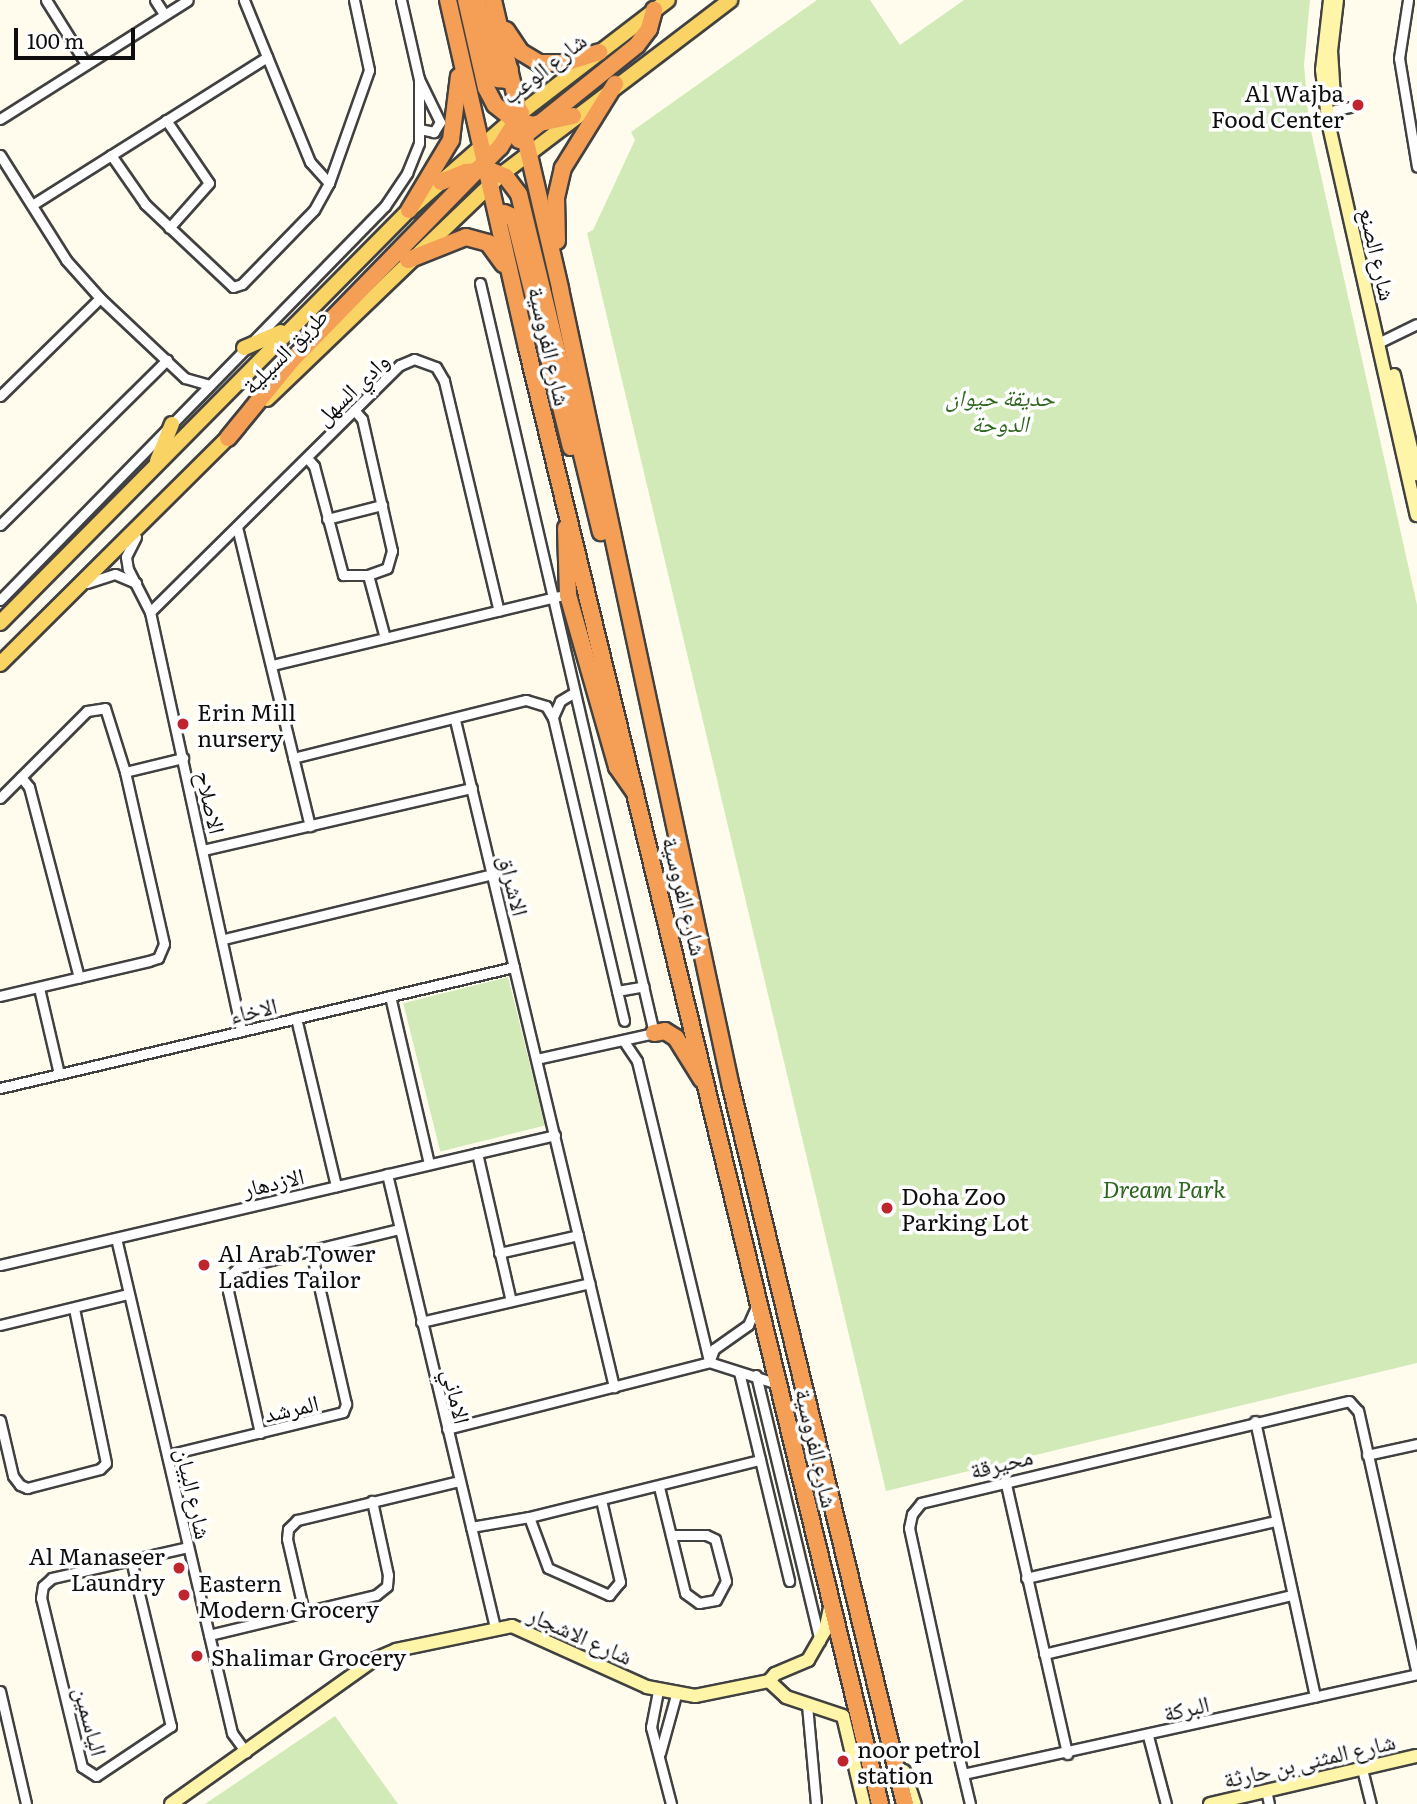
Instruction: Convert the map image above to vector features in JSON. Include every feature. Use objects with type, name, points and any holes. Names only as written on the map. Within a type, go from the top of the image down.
[{"type":"highway","name":"شارع الفروسية","points":[[448,0],[514,288],[880,1804]]},
{"type":"highway","points":[[466,0],[486,88],[495,104],[522,123],[573,116]]},
{"type":"highway","points":[[477,0],[498,79],[508,80],[510,69]]},
{"type":"highway","name":"شارع الفروسية","points":[[495,7],[560,289],[731,1087],[889,1729],[905,1804]]},
{"type":"highway","points":[[495,7],[517,49],[536,62],[557,64],[598,52]]},
{"type":"highway","points":[[228,438],[291,361],[488,169],[522,123],[637,45],[649,29],[654,10]]},
{"type":"highway","points":[[409,210],[451,140],[461,60]]},
{"type":"highway","points":[[560,289],[558,183],[572,147],[615,84]]},
{"type":"highway","points":[[441,182],[488,169]]},
{"type":"highway","points":[[488,169],[523,205],[605,546],[648,698]]},
{"type":"highway","points":[[499,223],[504,212],[514,217],[561,415],[605,546]]},
{"type":"highway","points":[[408,260],[450,240],[475,238],[496,252],[514,288]]},
{"type":"highway","points":[[567,508],[561,596],[617,768],[637,795]]},
{"type":"highway","points":[[657,1032],[673,1034],[710,1094]]},
{"type":"main road","name":"شارع الوعب","points":[[488,169],[522,123],[598,52],[668,0]]},
{"type":"main road","points":[[615,84],[730,0]]},
{"type":"main road","name":"طريق السيلية","points":[[0,623],[154,469],[289,328],[409,210],[441,182],[488,169],[529,152],[615,84]]},
{"type":"main road","name":"طريق السيلية","points":[[0,664],[164,498],[408,260],[488,169]]},
{"type":"main road","points":[[244,348],[289,328]]},
{"type":"main road","points":[[154,469],[172,424]]},
{"type":"street","points":[[46,0],[86,64]]},
{"type":"street","points":[[155,0],[164,14]]},
{"type":"street","points":[[0,119],[188,0]]},
{"type":"street","points":[[244,0],[310,162],[329,183]]},
{"type":"street","points":[[111,155],[169,228],[233,287],[242,284],[314,210],[329,183],[369,71],[354,0]]},
{"type":"street","points":[[401,0],[419,79],[420,129],[434,132],[440,122],[419,79]]},
{"type":"street","name":"شارع الصنع","points":[[1330,0],[1322,70],[1329,126],[1417,474]]},
{"type":"street","name":"شارع الصنع","points":[[1337,0],[1331,51],[1335,110],[1417,515]]},
{"type":"street","points":[[1408,0],[1399,58],[1412,117],[1417,167]]},
{"type":"street","points":[[32,205],[267,57]]},
{"type":"street","points":[[1335,110],[1351,107]]},
{"type":"street","points":[[166,120],[209,183],[169,228]]},
{"type":"street","name":"طريق السيلية","points":[[0,600],[385,206],[407,173],[420,129]]},
{"type":"street","points":[[0,155],[66,260],[100,298],[186,377],[209,385]]},
{"type":"street","points":[[480,283],[561,596],[575,692],[657,1032],[537,1059]]},
{"type":"street","points":[[0,396],[100,298]]},
{"type":"street","points":[[1382,342],[1417,324]]},
{"type":"street","name":"وادي السهل","points":[[150,612],[400,365],[414,359],[436,367],[444,381],[499,611]]},
{"type":"street","points":[[0,525],[167,360]]},
{"type":"street","points":[[186,377],[194,401]]},
{"type":"street","points":[[307,458],[314,466],[343,575],[368,575],[387,568],[391,557],[382,505],[362,419],[354,410]]},
{"type":"street","name":"الاصلاح","points":[[164,498],[130,545],[126,557],[150,612],[224,939],[242,1031]]},
{"type":"street","points":[[327,519],[382,505]]},
{"type":"street","points":[[237,527],[310,826]]},
{"type":"street","points":[[72,591],[105,575],[121,576],[137,584]]},
{"type":"street","points":[[368,575],[385,638]]},
{"type":"street","points":[[272,665],[561,596]]},
{"type":"street","points":[[553,718],[559,701],[575,692]]},
{"type":"street","points":[[293,758],[533,700],[546,706],[553,718],[624,1021]]},
{"type":"street","points":[[0,798],[87,711],[99,707],[109,713],[125,772],[163,951],[149,961],[0,996]]},
{"type":"street","name":"الاشراق","points":[[455,720],[614,1387]]},
{"type":"street","points":[[125,772],[183,758]]},
{"type":"street","points":[[21,777],[29,787],[79,978]]},
{"type":"street","points":[[203,850],[471,788]]},
{"type":"street","points":[[224,939],[492,874]]},
{"type":"street","name":"الاخاء","points":[[0,1088],[514,967]]},
{"type":"street","points":[[617,991],[644,986]]},
{"type":"street","points":[[39,988],[59,1074]]},
{"type":"street","points":[[390,996],[429,1164]]},
{"type":"street","points":[[296,1018],[336,1186]]},
{"type":"street","points":[[623,1040],[637,1061],[709,1362]]},
{"type":"street","name":"الازدهار","points":[[0,1265],[555,1135]]},
{"type":"street","points":[[477,1153],[511,1301]]},
{"type":"street","name":"الاماني","points":[[387,1174],[458,1481],[495,1626]]},
{"type":"street","points":[[260,1433],[228,1291],[229,1276],[238,1268],[399,1228]]},
{"type":"street","points":[[499,1253],[578,1235]]},
{"type":"street","name":"شارع البيان","points":[[116,1238],[232,1732],[246,1752]]},
{"type":"street","name":"المرشد","points":[[167,1455],[336,1416],[346,1404],[311,1251]]},
{"type":"street","points":[[421,1322],[590,1283]]},
{"type":"street","points":[[0,1325],[128,1294]]},
{"type":"street","points":[[709,1362],[714,1349],[748,1325],[757,1294]]},
{"type":"street","points":[[0,1420],[13,1476],[20,1485],[27,1488],[100,1469],[106,1462],[74,1308]]},
{"type":"street","points":[[447,1429],[709,1362],[779,1385]]},
{"type":"street","points":[[739,1372],[789,1581]]},
{"type":"street","points":[[755,1375],[820,1641]]},
{"type":"street","name":"محيرقة","points":[[970,1804],[909,1528],[912,1514],[921,1503],[1005,1480],[1340,1400],[1349,1401],[1359,1411],[1367,1455]]},
{"type":"street","points":[[1255,1421],[1273,1521],[1315,1698]]},
{"type":"street","points":[[1417,1444],[1367,1455],[1417,1674]]},
{"type":"street","points":[[471,1527],[529,1517],[659,1487],[760,1460]]},
{"type":"street","points":[[1005,1480],[1067,1754]]},
{"type":"street","points":[[304,1612],[288,1529],[297,1520],[458,1481]]},
{"type":"street","points":[[659,1487],[674,1548],[689,1598],[705,1604],[720,1597],[726,1581],[719,1544],[706,1535],[686,1538],[671,1535]]},
{"type":"street","points":[[529,1517],[548,1569],[609,1595],[620,1582],[601,1500]]},
{"type":"street","points":[[209,1635],[376,1595],[387,1586],[372,1501]]},
{"type":"street","points":[[1026,1578],[1273,1521]]},
{"type":"street","points":[[674,1548],[686,1538]]},
{"type":"street","name":"الياسمين","points":[[131,1560],[171,1726],[96,1776],[82,1767],[41,1598],[43,1586],[52,1578],[188,1547]]},
{"type":"street","points":[[1044,1654],[1291,1595]]},
{"type":"street","name":"شارع الاشجار","points":[[171,1804],[375,1659],[495,1626],[534,1633],[658,1691],[695,1696],[769,1681],[775,1674],[808,1660],[820,1641],[831,1602]]},
{"type":"street","name":"البركة","points":[[963,1774],[1067,1754],[1417,1674]]},
{"type":"street","points":[[769,1681],[786,1697],[837,1712],[847,1727],[864,1804]]},
{"type":"street","points":[[0,1691],[26,1804]]},
{"type":"street","points":[[658,1691],[651,1721],[671,1804]]},
{"type":"street","points":[[661,1761],[662,1734],[676,1695]]},
{"type":"street","points":[[807,1705],[817,1804]]},
{"type":"street","name":"شارع الفروسية","points":[[889,1729],[915,1804]]},
{"type":"street","points":[[1148,1735],[1166,1804]]},
{"type":"street","name":"شارع المثنى بن حارثة","points":[[1210,1804],[1417,1756]]},
{"type":"street","points":[[1362,1769],[1371,1804]]},
{"type":"street","points":[[1266,1790],[1269,1804]]},
{"type":"green space","name":"حديقة حيوان الدوحة","points":[[817,0],[870,0],[900,45],[964,0],[1310,0],[1304,65],[1309,122],[1417,605],[1417,1363],[886,1491],[587,233],[593,230],[635,140],[631,132]]},
{"type":"green space","points":[[508,977],[545,1125],[440,1152],[403,1003]]},
{"type":"green space","points":[[335,1716],[398,1804],[205,1804]]},
{"type":"place","name":"Al Wajba Food Center","points":[[1358,105]]},
{"type":"place","name":"Erin Mill nursery","points":[[183,724]]},
{"type":"place","name":"Doha Zoo Parking Lot","points":[[887,1208]]},
{"type":"place","name":"Al Arab Tower Ladies Tailor","points":[[204,1265]]},
{"type":"place","name":"Al Manaseer Laundry","points":[[179,1568]]},
{"type":"place","name":"Eastern Modern Grocery","points":[[184,1595]]},
{"type":"place","name":"Shalimar Grocery","points":[[197,1656]]},
{"type":"place","name":"noor petrol station","points":[[843,1761]]},
{"type":"park label","name":"Dream Park","points":[[1164,1188]]}]
